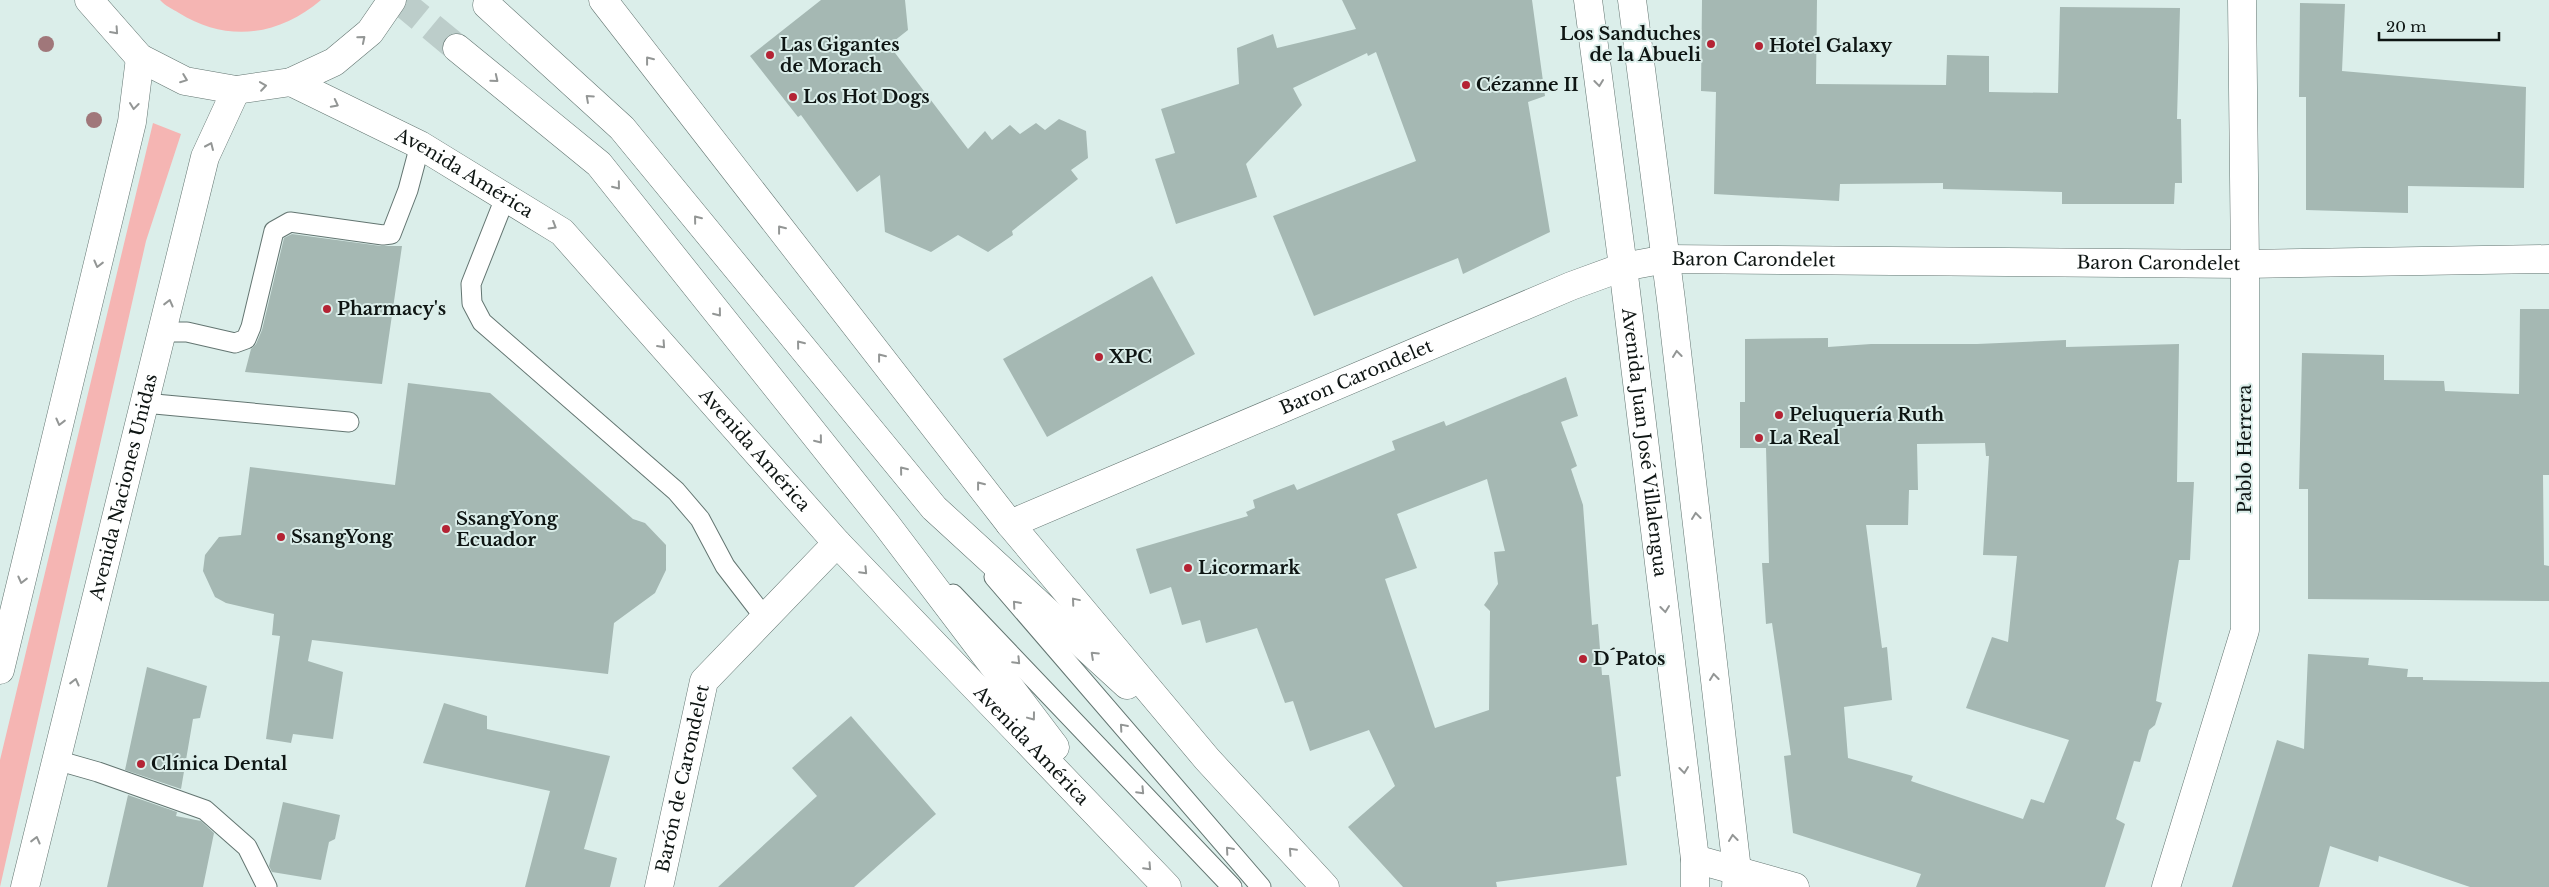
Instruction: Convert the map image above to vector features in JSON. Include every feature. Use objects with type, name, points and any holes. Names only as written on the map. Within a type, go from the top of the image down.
[{"type":"main road","points":[[84,1],[140,58],[186,80],[236,90],[291,82],[334,62],[370,32],[392,0]]},
{"type":"main road","points":[[603,0],[1010,524],[1207,759],[1325,887]]},
{"type":"main road","name":"Avenida Juan José Villalengua","points":[[1588,0],[1623,267],[1695,859],[1695,887]]},
{"type":"main road","points":[[1632,0],[1666,259],[1736,879]]},
{"type":"main road","name":"Pablo Herrera","points":[[2166,887],[2245,630],[2246,264],[2242,0]]},
{"type":"main road","points":[[488,5],[622,128],[934,508],[1207,759]]},
{"type":"main road","points":[[457,48],[599,164],[886,524],[1129,846]]},
{"type":"main road","points":[[0,670],[132,122],[140,58]]},
{"type":"main road","name":"Avenida América","points":[[291,82],[420,145],[562,232],[837,543],[1167,887]]},
{"type":"main road","name":"Avenida Naciones Unidas","points":[[25,887],[205,157],[236,90]]},
{"type":"main road","name":"Baron Carondelet","points":[[1010,524],[1571,286],[1623,267],[1666,259],[2246,264],[2549,259]]},
{"type":"main road","name":"Barón de Carondelet","points":[[659,887],[704,681],[837,543]]},
{"type":"main road","points":[[1695,859],[1736,879],[1795,887]]},
{"type":"lane","points":[[162,332],[187,332],[235,343],[246,339],[251,327],[274,231],[290,222],[383,236],[391,234],[408,190],[420,145]]},
{"type":"lane","points":[[505,198],[471,284],[472,303],[482,322],[676,491],[700,519],[725,566],[765,618]]},
{"type":"lane","points":[[144,403],[349,422]]},
{"type":"lane","points":[[934,508],[1261,887]]},
{"type":"lane","points":[[886,524],[1232,887]]},
{"type":"lane","points":[[56,760],[98,772],[205,810],[246,847],[267,887]]},
{"type":"shaded area","points":[[160,0],[321,0],[305,12],[270,28],[234,32],[197,23]]},
{"type":"shaded area","points":[[153,123],[181,134],[146,241],[0,887],[0,760]]},
{"type":"building","points":[[821,0],[905,0],[908,30],[889,45],[968,149],[985,131],[992,140],[1010,125],[1020,134],[1036,123],[1045,130],[1059,119],[1086,131],[1088,158],[1071,170],[1078,179],[1012,231],[1013,235],[988,252],[958,235],[931,252],[885,232],[880,175],[857,192],[801,115],[798,117],[750,56]]},
{"type":"building","points":[[1342,0],[1532,0],[1545,96],[1528,102],[1550,232],[1463,274],[1458,258],[1314,316],[1273,216],[1416,161],[1376,52],[1368,56],[1367,53],[1293,88],[1302,105],[1246,164],[1257,197],[1176,224],[1155,159],[1175,153],[1161,109],[1239,84],[1237,48],[1273,34],[1277,48],[1356,29]]},
{"type":"building","points":[[1702,0],[1817,0],[1816,84],[1946,85],[1947,55],[1989,56],[1989,92],[2058,93],[2060,7],[2180,8],[2177,119],[2181,119],[2182,183],[2175,183],[2174,204],[2062,204],[2062,192],[1943,189],[1943,183],[1840,184],[1839,201],[1714,194],[1716,92],[1701,91]]},
{"type":"building","points":[[2300,3],[2345,4],[2342,71],[2526,87],[2524,188],[2408,186],[2408,213],[2306,210],[2306,97],[2299,97]]},
{"type":"building","name":"Pharmacy's","points":[[292,234],[381,246],[402,246],[382,384],[245,372],[251,349],[256,344],[262,330],[284,238]]},
{"type":"building","name":"XPC","points":[[1152,276],[1195,354],[1047,437],[1003,359]]},
{"type":"building","points":[[2520,309],[2549,309],[2549,475],[2543,475],[2544,565],[2549,566],[2549,601],[2308,599],[2308,489],[2299,489],[2302,353],[2384,355],[2384,380],[2444,381],[2445,391],[2519,394]]},
{"type":"building","points":[[1828,338],[1828,347],[1871,344],[1977,344],[2066,340],[2066,347],[2179,344],[2177,482],[2194,482],[2190,560],[2179,560],[2156,701],[2162,703],[2155,725],[2149,730],[2140,762],[2134,761],[2116,819],[2125,824],[2105,887],[1916,887],[1921,874],[1793,833],[1784,756],[1791,755],[1772,623],[1766,624],[1762,563],[1769,563],[1766,448],[1740,448],[1740,402],[1745,402],[1745,339]],"holes":[[[1985,443],[1986,456],[1989,456],[1983,555],[2017,556],[2008,642],[1992,637],[1966,708],[2069,740],[2044,803],[2031,799],[2023,819],[1911,781],[1913,776],[1848,758],[1844,707],[1892,700],[1887,647],[1882,648],[1866,525],[1908,525],[1909,490],[1918,490],[1917,444]]]},
{"type":"building","points":[[1566,377],[1578,416],[1561,422],[1577,466],[1571,469],[1583,505],[1592,625],[1598,624],[1602,675],[1609,675],[1621,776],[1616,777],[1627,865],[1496,882],[1497,887],[1403,887],[1348,827],[1395,786],[1369,730],[1310,751],[1293,701],[1285,703],[1257,628],[1206,643],[1200,620],[1182,625],[1171,587],[1150,594],[1136,549],[1248,516],[1246,512],[1255,508],[1253,500],[1294,484],[1297,490],[1395,450],[1392,441],[1444,421],[1446,426]],"holes":[[[1487,479],[1505,551],[1494,552],[1498,584],[1484,605],[1490,611],[1489,710],[1435,728],[1385,579],[1417,568],[1397,514]]]},
{"type":"building","name":"SsangYong Ecuador","points":[[408,383],[490,393],[633,519],[645,523],[666,545],[666,570],[655,593],[614,623],[608,674],[312,640],[308,661],[343,672],[333,739],[293,734],[291,743],[266,739],[280,636],[272,635],[274,614],[226,603],[215,597],[203,571],[205,555],[219,537],[241,535],[250,467],[395,485]]},
{"type":"building","points":[[2308,654],[2369,658],[2368,665],[2408,669],[2407,677],[2423,677],[2423,680],[2549,682],[2549,887],[2470,887],[2379,856],[2378,862],[2330,846],[2319,887],[2232,887],[2277,740],[2304,749]]},
{"type":"building","points":[[147,667],[207,686],[200,718],[193,719],[181,789],[125,770]]},
{"type":"building","points":[[444,703],[487,716],[487,729],[610,756],[584,849],[617,858],[610,887],[525,887],[550,791],[423,763]]},
{"type":"building","points":[[851,716],[936,814],[854,887],[718,887],[817,796],[792,768]]},
{"type":"building","points":[[128,795],[177,812],[176,816],[201,821],[214,833],[203,887],[107,887]]},
{"type":"building","points":[[283,802],[340,815],[335,839],[329,842],[321,880],[272,872],[269,866]]},
{"type":"tunnel","points":[[399,0],[457,48]]},
{"type":"place","name":"Los Sanduches de la Abueli","points":[[1711,44]]},
{"type":"place","name":"Hotel Galaxy","points":[[1759,46]]},
{"type":"place","name":"Las Gigantes de Morach","points":[[770,55]]},
{"type":"place","name":"Cézanne II","points":[[1466,85]]},
{"type":"place","name":"Los Hot Dogs","points":[[793,97]]},
{"type":"place","name":"Pharmacy's","points":[[327,309]]},
{"type":"place","name":"XPC","points":[[1099,357]]},
{"type":"place","name":"Peluquería Ruth","points":[[1779,415]]},
{"type":"place","name":"La Real","points":[[1759,438]]},
{"type":"place","name":"SsangYong Ecuador","points":[[446,529]]},
{"type":"place","name":"SsangYong","points":[[281,537]]},
{"type":"place","name":"Licormark","points":[[1188,568]]},
{"type":"place","name":"D´Patos","points":[[1583,659]]},
{"type":"place","name":"Clínica Dental","points":[[141,764]]}]
